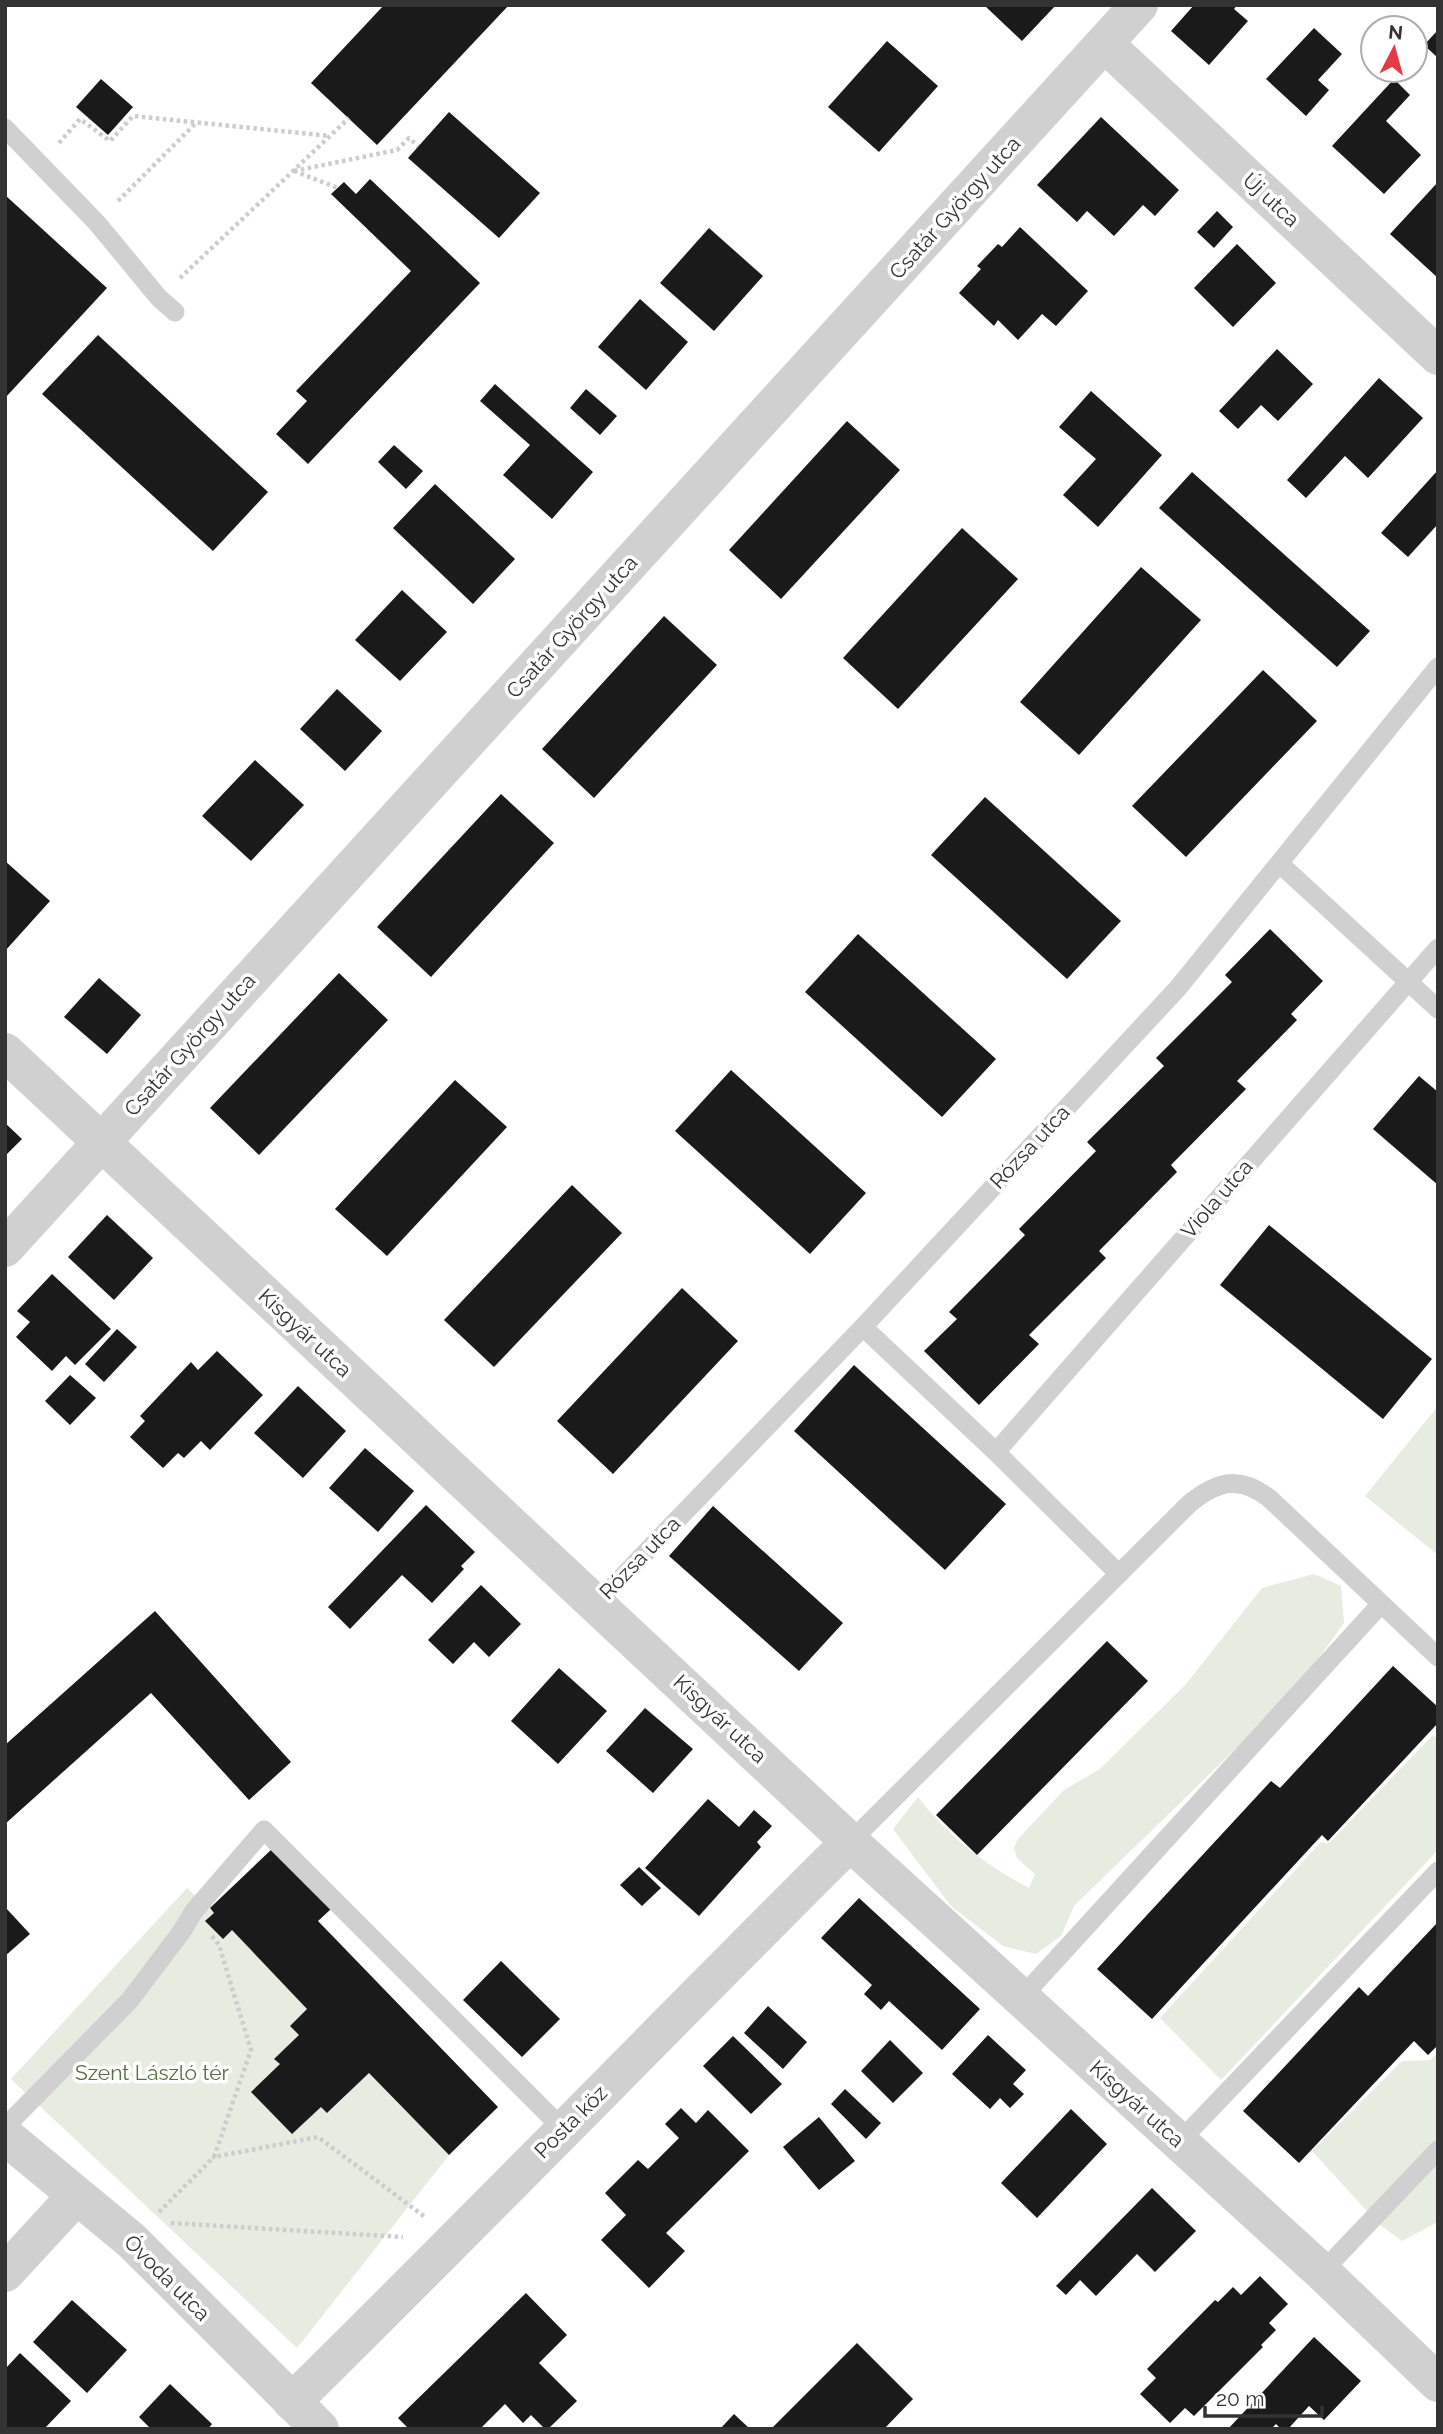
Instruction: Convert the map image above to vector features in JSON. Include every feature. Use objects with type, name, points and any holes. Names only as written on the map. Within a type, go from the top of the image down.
[{"type":"street","name":"Csatár György utca","points":[[5,1248],[1139,5]]},
{"type":"street","name":"Új utca","points":[[1105,44],[1438,356]]},
{"type":"street","name":"Kisgyár utca","points":[[5,1052],[850,1842],[1322,2272],[1438,2382]]},
{"type":"street","name":"Posta köz","points":[[292,2402],[850,1842]]},
{"type":"street","name":"Óvoda utca","points":[[5,2136],[76,2196],[141,2231],[292,2402],[320,2429]]},
{"type":"street","points":[[5,2273],[76,2196]]},
{"type":"lane","points":[[5,128],[97,223],[159,298],[175,312]]},
{"type":"lane","name":"Rózsa utca","points":[[596,1604],[863,1327],[1178,988],[1438,667]]},
{"type":"lane","points":[[1280,864],[1438,1009]]},
{"type":"lane","name":"Viola utca","points":[[996,1451],[1438,948]]},
{"type":"lane","points":[[863,1327],[996,1451],[1119,1574]]},
{"type":"lane","points":[[850,1842],[1199,1496],[1219,1485],[1250,1485],[1269,1498],[1438,1657]]},
{"type":"lane","points":[[1020,1999],[1381,1604]]},
{"type":"lane","points":[[5,2127],[130,2000],[182,1931],[194,1910],[264,1830],[563,2129]]},
{"type":"lane","points":[[1179,2141],[1438,1871]]},
{"type":"lane","points":[[1322,2272],[1438,2150]]},
{"type":"path","points":[[40,164],[80,119],[92,125],[110,141],[133,116],[330,136]]},
{"type":"path","points":[[159,298],[349,118]]},
{"type":"path","points":[[97,223],[197,122]]},
{"type":"path","points":[[293,171],[397,149],[409,138],[418,146]]},
{"type":"path","points":[[293,171],[338,188]]},
{"type":"path","points":[[141,2231],[214,2157],[251,2050],[219,1945],[194,1910]]},
{"type":"path","points":[[214,2157],[318,2137],[456,2240]]},
{"type":"path","points":[[141,2231],[456,2240]]},
{"type":"green space","points":[[1438,1406],[1438,1555],[1365,1496]]},
{"type":"green space","points":[[1314,1574],[1341,1586],[1344,1623],[1295,1691],[1074,1906],[1061,1936],[1036,1954],[1003,1946],[951,1906],[893,1829],[918,1797],[942,1825],[968,1848],[1029,1888],[1035,1874],[1017,1858],[1014,1848],[1018,1839],[1064,1790],[1100,1769],[1186,1684],[1262,1588]]},
{"type":"green space","points":[[1433,1735],[1438,1739],[1438,1850],[1221,2080],[1160,2018],[1321,1842],[1327,1844],[1331,1841]]},
{"type":"green space","name":"Szent László tér","points":[[187,1888],[214,1913],[206,1921],[232,1930],[307,2009],[290,2026],[299,2035],[275,2059],[280,2064],[252,2092],[292,2133],[321,2107],[328,2113],[369,2073],[449,2155],[297,2348],[11,2079]]},
{"type":"green space","points":[[1438,2053],[1438,2222],[1402,2241],[1379,2224],[1312,2151],[1402,2061],[1430,2060]]},
{"type":"building","points":[[384,5],[509,5],[377,145],[311,83]]},
{"type":"building","points":[[984,5],[1056,5],[1022,41]]},
{"type":"building","points":[[1194,5],[1237,5],[1234,9],[1248,21],[1209,65],[1171,31]]},
{"type":"building","points":[[1314,28],[1342,54],[1318,80],[1329,90],[1306,116],[1266,79]]},
{"type":"building","points":[[1438,30],[1438,58],[1429,50],[1429,40]]},
{"type":"building","points":[[887,41],[938,86],[879,152],[828,107]]},
{"type":"building","points":[[101,79],[133,107],[108,135],[76,107]]},
{"type":"building","points":[[1389,84],[1399,84],[1410,95],[1386,121],[1421,155],[1384,194],[1332,146]]},
{"type":"building","points":[[449,112],[540,193],[499,238],[408,158]]},
{"type":"building","points":[[1101,117],[1179,190],[1155,216],[1143,205],[1114,236],[1087,211],[1077,222],[1037,185]]},
{"type":"building","points":[[370,179],[480,283],[308,464],[276,434],[307,401],[296,391],[411,271],[331,194],[344,182],[356,194]]},
{"type":"building","points":[[1438,182],[1438,278],[1390,234]]},
{"type":"building","points":[[5,195],[107,288],[5,398]]},
{"type":"building","points":[[1217,211],[1233,227],[1214,248],[1197,232]]},
{"type":"building","points":[[1020,227],[1088,291],[1056,326],[1042,314],[1018,340],[998,320],[994,326],[959,293],[981,269],[977,266],[998,244],[1002,247]]},
{"type":"building","points":[[709,228],[763,276],[714,331],[660,283]]},
{"type":"building","points":[[1237,244],[1276,283],[1233,327],[1194,288]]},
{"type":"building","points":[[640,299],[688,342],[646,390],[598,347]]},
{"type":"building","points":[[98,335],[268,492],[213,551],[42,394]]},
{"type":"building","points":[[1277,349],[1313,384],[1278,421],[1261,405],[1238,429],[1219,411]]},
{"type":"building","points":[[1379,378],[1423,418],[1368,478],[1345,456],[1306,498],[1287,480]]},
{"type":"building","points":[[495,384],[593,472],[552,519],[503,475],[530,445],[480,401]]},
{"type":"building","points":[[586,389],[617,416],[600,435],[570,408]]},
{"type":"building","points":[[1091,391],[1162,455],[1098,527],[1063,495],[1096,459],[1059,427]]},
{"type":"building","points":[[847,421],[900,470],[781,599],[729,550]]},
{"type":"building","points":[[394,445],[423,471],[406,489],[378,462]]},
{"type":"building","points":[[1438,470],[1438,524],[1408,557],[1381,533]]},
{"type":"building","points":[[1192,472],[1370,631],[1337,667],[1159,508]]},
{"type":"building","points":[[435,484],[515,559],[473,604],[393,528]]},
{"type":"building","points":[[962,528],[1018,579],[898,709],[843,658]]},
{"type":"building","points":[[1141,567],[1201,620],[1079,755],[1020,702]]},
{"type":"building","points":[[402,590],[447,632],[400,681],[355,640]]},
{"type":"building","points":[[664,616],[717,665],[594,798],[542,749]]},
{"type":"building","points":[[1263,670],[1317,721],[1186,857],[1132,806]]},
{"type":"building","points":[[337,689],[382,731],[345,771],[300,729]]},
{"type":"building","points":[[255,760],[304,805],[251,861],[202,816]]},
{"type":"building","points":[[501,794],[554,843],[431,977],[377,927]]},
{"type":"building","points":[[985,797],[1121,921],[1067,979],[931,855]]},
{"type":"building","points":[[5,861],[50,901],[5,951]]},
{"type":"building","points":[[1270,929],[1323,981],[1291,1014],[1297,1020],[1237,1081],[1246,1089],[1171,1165],[1177,1172],[1099,1251],[1106,1258],[1029,1335],[1039,1344],[979,1405],[924,1351],[957,1319],[949,1312],[1025,1235],[1019,1229],[1096,1151],[1087,1142],[1164,1066],[1156,1058],[1232,982],[1225,975]]},
{"type":"building","points":[[858,934],[996,1059],[942,1117],[805,992]]},
{"type":"building","points":[[339,973],[388,1020],[259,1155],[210,1108]]},
{"type":"building","points":[[99,978],[141,1015],[107,1054],[64,1017]]},
{"type":"building","points":[[731,1070],[866,1193],[810,1254],[675,1131]]},
{"type":"building","points":[[1419,1076],[1438,1092],[1438,1185],[1373,1129]]},
{"type":"building","points":[[455,1080],[507,1127],[387,1256],[335,1209]]},
{"type":"building","points":[[5,1123],[22,1139],[5,1156]]},
{"type":"building","points":[[572,1185],[622,1233],[494,1367],[444,1320]]},
{"type":"building","points":[[107,1215],[153,1258],[114,1300],[68,1257]]},
{"type":"building","points":[[1269,1225],[1432,1359],[1383,1419],[1220,1285]]},
{"type":"building","points":[[52,1274],[111,1329],[75,1365],[66,1356],[52,1371],[16,1337],[30,1322],[17,1311]]},
{"type":"building","points":[[682,1288],[738,1341],[613,1474],[557,1421]]},
{"type":"building","points":[[117,1329],[137,1347],[104,1382],[85,1364]]},
{"type":"building","points":[[217,1351],[263,1395],[210,1450],[201,1441],[184,1458],[178,1453],[163,1468],[130,1437],[145,1421],[140,1416],[191,1362],[198,1370]]},
{"type":"building","points":[[854,1365],[1006,1504],[945,1570],[794,1431]]},
{"type":"building","points":[[70,1375],[96,1398],[70,1425],[45,1401]]},
{"type":"building","points":[[298,1386],[346,1431],[303,1478],[254,1433]]},
{"type":"building","points":[[365,1448],[414,1491],[378,1532],[329,1488]]},
{"type":"building","points":[[426,1505],[475,1552],[461,1566],[464,1569],[432,1603],[402,1575],[350,1629],[328,1607]]},
{"type":"building","points":[[713,1506],[843,1623],[799,1671],[669,1556]]},
{"type":"building","points":[[481,1585],[521,1624],[489,1657],[474,1642],[453,1664],[428,1640]]},
{"type":"building","points":[[155,1611],[291,1762],[249,1800],[151,1693],[5,1824],[5,1745]]},
{"type":"building","points":[[1107,1641],[1148,1681],[977,1855],[936,1815]]},
{"type":"building","points":[[1393,1666],[1438,1707],[1438,1723],[1328,1841],[1322,1835],[1152,2019],[1097,1969],[1271,1781],[1280,1788]]},
{"type":"building","points":[[559,1668],[607,1711],[558,1764],[511,1721]]},
{"type":"building","points":[[645,1708],[693,1749],[653,1793],[606,1751]]},
{"type":"building","points":[[708,1799],[739,1827],[754,1810],[772,1826],[757,1842],[761,1847],[699,1916],[645,1868]]},
{"type":"building","points":[[273,1848],[331,1909],[318,1921],[498,2107],[449,2155],[369,2073],[327,2113],[321,2107],[292,2134],[251,2092],[280,2064],[274,2059],[299,2035],[290,2026],[307,2009],[232,1930],[223,1939],[205,1921],[214,1913],[210,1908]]},
{"type":"building","points":[[639,1867],[661,1888],[642,1906],[620,1885]]},
{"type":"building","points":[[859,1898],[980,2009],[942,2050],[889,2001],[881,2010],[864,1994],[872,1985],[821,1938]]},
{"type":"building","points":[[5,1907],[30,1934],[5,1956]]},
{"type":"building","points":[[1438,1922],[1438,2045],[1428,2055],[1414,2041],[1299,2163],[1243,2111],[1359,1987],[1368,1996]]},
{"type":"building","points":[[501,1961],[560,2019],[522,2057],[463,2000]]},
{"type":"building","points":[[768,2006],[807,2042],[783,2069],[744,2033]]},
{"type":"building","points":[[988,2035],[1026,2070],[1013,2084],[1024,2094],[1010,2108],[1000,2098],[990,2109],[952,2074]]},
{"type":"building","points":[[733,2036],[782,2084],[751,2114],[703,2066]]},
{"type":"building","points":[[890,2040],[923,2073],[893,2103],[861,2071]]},
{"type":"building","points":[[845,2089],[881,2123],[866,2139],[831,2104]]},
{"type":"building","points":[[681,2108],[696,2123],[708,2110],[749,2151],[666,2233],[685,2251],[649,2288],[601,2240],[626,2215],[605,2193],[638,2160],[648,2169],[679,2138],[665,2124]]},
{"type":"building","points":[[1071,2109],[1107,2144],[1037,2218],[1001,2183]]},
{"type":"building","points":[[819,2117],[855,2161],[819,2190],[783,2147]]},
{"type":"building","points":[[1152,2188],[1196,2231],[1155,2272],[1137,2254],[1096,2296],[1080,2280],[1066,2295],[1056,2286]]},
{"type":"building","points":[[1260,2276],[1288,2304],[1269,2323],[1276,2330],[1261,2345],[1263,2347],[1194,2416],[1185,2408],[1170,2423],[1140,2394],[1156,2378],[1147,2369],[1215,2300],[1218,2302],[1233,2287],[1241,2295]]},
{"type":"building","points":[[526,2293],[567,2335],[539,2363],[577,2401],[548,2429],[531,2415],[523,2423],[505,2404],[480,2429],[409,2429],[398,2418]]},
{"type":"building","points":[[72,2300],[127,2350],[87,2393],[33,2342]]},
{"type":"building","points":[[1314,2337],[1361,2381],[1324,2420],[1309,2406],[1288,2429],[1281,2429],[1276,2424],[1271,2429],[1228,2429]]},
{"type":"building","points":[[857,2343],[913,2399],[884,2429],[771,2429]]},
{"type":"building","points":[[20,2353],[71,2401],[44,2429],[5,2429],[5,2369]]},
{"type":"building","points":[[170,2384],[212,2424],[208,2429],[151,2429],[139,2417]]},
{"type":"building","points":[[734,2414],[750,2429],[720,2429]]}]
